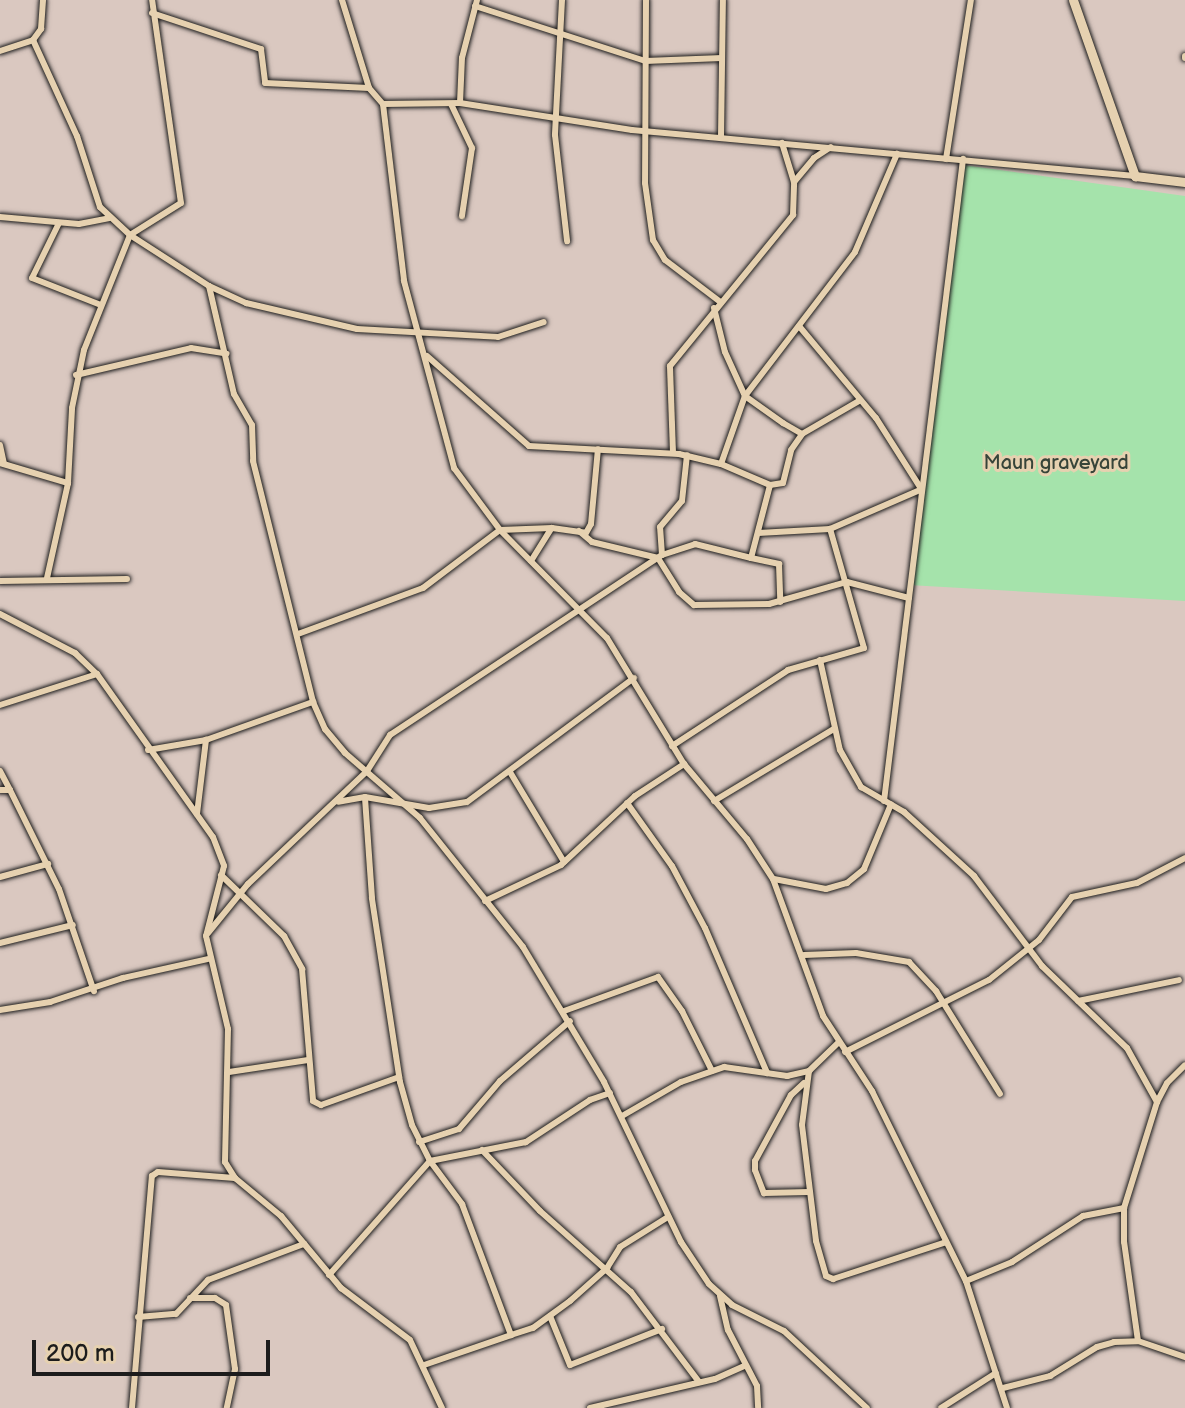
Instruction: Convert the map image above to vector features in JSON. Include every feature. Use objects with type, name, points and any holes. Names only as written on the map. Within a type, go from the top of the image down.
[{"type":"street","points":[[1,49],[33,40],[41,29],[43,0]]},
{"type":"street","points":[[47,578],[68,483],[76,375],[101,305],[130,235],[181,203],[152,0]]},
{"type":"street","points":[[342,0],[369,88],[383,104],[404,281],[427,356],[454,468],[500,530],[581,606],[634,678],[684,764],[773,879],[804,955],[817,1001],[838,1043],[872,1091],[966,1281],[1007,1408]]},
{"type":"street","points":[[562,0],[556,119],[557,179],[567,241]]},
{"type":"street","points":[[646,0],[646,203],[657,251],[719,301]]},
{"type":"street","points":[[721,137],[723,0]]},
{"type":"street","points":[[946,159],[971,0]]},
{"type":"street","points":[[1073,0],[1135,176]]},
{"type":"street","points":[[460,103],[462,58],[476,3],[560,35],[645,61],[722,58]]},
{"type":"street","points":[[152,13],[261,49],[265,83],[369,88]]},
{"type":"street","points":[[33,40],[77,136],[100,207],[130,235],[209,286],[246,303],[323,324],[498,337],[544,322]]},
{"type":"street","points":[[383,104],[460,103],[645,131],[832,146],[1185,182]]},
{"type":"street","points":[[451,104],[472,148],[462,216]]},
{"type":"street","points":[[673,453],[670,366],[719,301],[788,224],[794,182],[782,143]]},
{"type":"street","points":[[794,182],[814,158],[832,146]]},
{"type":"street","points":[[721,464],[745,396],[855,252],[897,154]]},
{"type":"street","points":[[773,879],[826,889],[847,883],[864,869],[888,802],[920,488],[963,159]]},
{"type":"street","points":[[0,217],[59,223],[109,218]]},
{"type":"street","points":[[59,223],[32,278],[101,305]]},
{"type":"street","points":[[209,286],[234,394],[252,425],[253,461],[313,702],[334,742],[406,805],[485,901],[564,1011],[622,1116],[668,1217],[720,1296],[744,1366],[757,1386],[758,1408]]},
{"type":"street","points":[[714,308],[725,352],[745,396],[802,434]]},
{"type":"street","points":[[799,326],[859,401],[920,488]]},
{"type":"street","points":[[76,375],[191,348],[227,354]]},
{"type":"street","points":[[427,356],[519,442],[687,455],[721,464],[770,485],[783,483],[791,450],[802,434],[859,401]]},
{"type":"street","points":[[0,445],[2,463],[68,483]]},
{"type":"street","points":[[298,634],[423,588],[500,530],[552,528],[586,533],[594,516],[598,449]]},
{"type":"street","points":[[687,455],[682,501],[660,527],[660,556],[679,592],[694,605],[780,602],[847,582],[909,598]]},
{"type":"street","points":[[751,558],[770,485]]},
{"type":"street","points":[[758,533],[830,529],[920,488]]},
{"type":"street","points":[[531,561],[552,528]]},
{"type":"street","points":[[672,746],[775,677],[864,648],[830,529]]},
{"type":"street","points":[[579,531],[592,542],[660,556]]},
{"type":"street","points":[[206,936],[241,891],[338,802],[367,771],[379,747],[411,719],[660,556],[695,544],[779,564],[780,602]]},
{"type":"street","points":[[0,581],[127,579]]},
{"type":"street","points":[[0,614],[75,653],[97,674],[221,852],[221,875],[206,936],[208,959],[226,1008],[229,1072],[225,1153],[235,1178],[272,1207],[355,1302],[401,1332],[424,1365],[442,1408]]},
{"type":"street","points":[[820,660],[834,729],[849,770],[872,797],[888,802],[974,876],[1027,948],[1136,1059],[1157,1102]]},
{"type":"street","points":[[0,705],[97,674]]},
{"type":"street","points":[[338,802],[365,797],[406,805],[457,806],[510,772],[634,678]]},
{"type":"street","points":[[148,750],[206,740],[313,702]]},
{"type":"street","points":[[714,801],[834,729]]},
{"type":"street","points":[[197,816],[206,740]]},
{"type":"street","points":[[485,901],[564,862],[627,803],[684,764]]},
{"type":"street","points":[[0,771],[48,864],[73,925],[94,991]]},
{"type":"street","points":[[510,772],[564,862]]},
{"type":"street","points":[[0,790],[10,790]]},
{"type":"street","points":[[365,797],[372,898],[399,1077],[419,1142],[462,1204],[511,1335]]},
{"type":"street","points":[[627,803],[672,866],[705,928],[767,1073]]},
{"type":"street","points":[[845,1052],[989,980],[1051,927],[1072,897],[1137,883],[1185,858]]},
{"type":"street","points":[[0,877],[48,864]]},
{"type":"street","points":[[221,875],[241,891],[284,936],[302,969],[308,1060],[316,1105],[399,1077]]},
{"type":"street","points":[[0,943],[73,925]]},
{"type":"street","points":[[804,955],[856,953],[909,962],[944,1004],[1000,1094]]},
{"type":"street","points":[[0,1010],[94,991],[123,978],[208,959]]},
{"type":"street","points":[[564,1011],[658,977],[682,1011],[712,1071]]},
{"type":"street","points":[[1078,1001],[1179,980]]},
{"type":"street","points":[[419,1142],[442,1137],[468,1121],[500,1081],[570,1021]]},
{"type":"street","points":[[809,1192],[764,1193],[755,1170],[755,1161],[791,1095],[804,1083],[809,1071],[838,1043]]},
{"type":"street","points":[[229,1072],[308,1060]]},
{"type":"street","points":[[1138,1341],[1124,1242],[1124,1208],[1157,1102],[1167,1083],[1185,1065]]},
{"type":"street","points":[[622,1116],[712,1071],[734,1067],[767,1073],[809,1071]]},
{"type":"street","points":[[804,1083],[809,1192],[824,1271],[833,1279],[946,1242]]},
{"type":"street","points":[[329,1275],[430,1161],[526,1142],[590,1100],[610,1093]]},
{"type":"street","points":[[482,1150],[540,1211],[607,1268],[662,1329],[699,1382]]},
{"type":"street","points":[[132,1408],[152,1176],[158,1172],[235,1178]]},
{"type":"street","points":[[966,1281],[1012,1262],[1083,1216],[1124,1208]]},
{"type":"street","points":[[424,1365],[511,1335],[550,1316],[607,1268],[620,1247],[668,1217]]},
{"type":"street","points":[[138,1317],[167,1318],[208,1280],[304,1244]]},
{"type":"street","points":[[720,1296],[784,1331],[867,1408]]},
{"type":"street","points":[[190,1298],[215,1298],[226,1305],[235,1369],[227,1408]]},
{"type":"street","points":[[550,1316],[570,1365],[662,1329]]},
{"type":"street","points":[[1003,1388],[1050,1376],[1097,1347],[1138,1341],[1185,1357]]},
{"type":"street","points":[[590,1408],[699,1382],[744,1366]]},
{"type":"street","points":[[941,1408],[996,1373]]},
{"type":"green space","name":"Maun graveyard","points":[[964,165],[1185,196],[1185,601],[909,585]]}]
